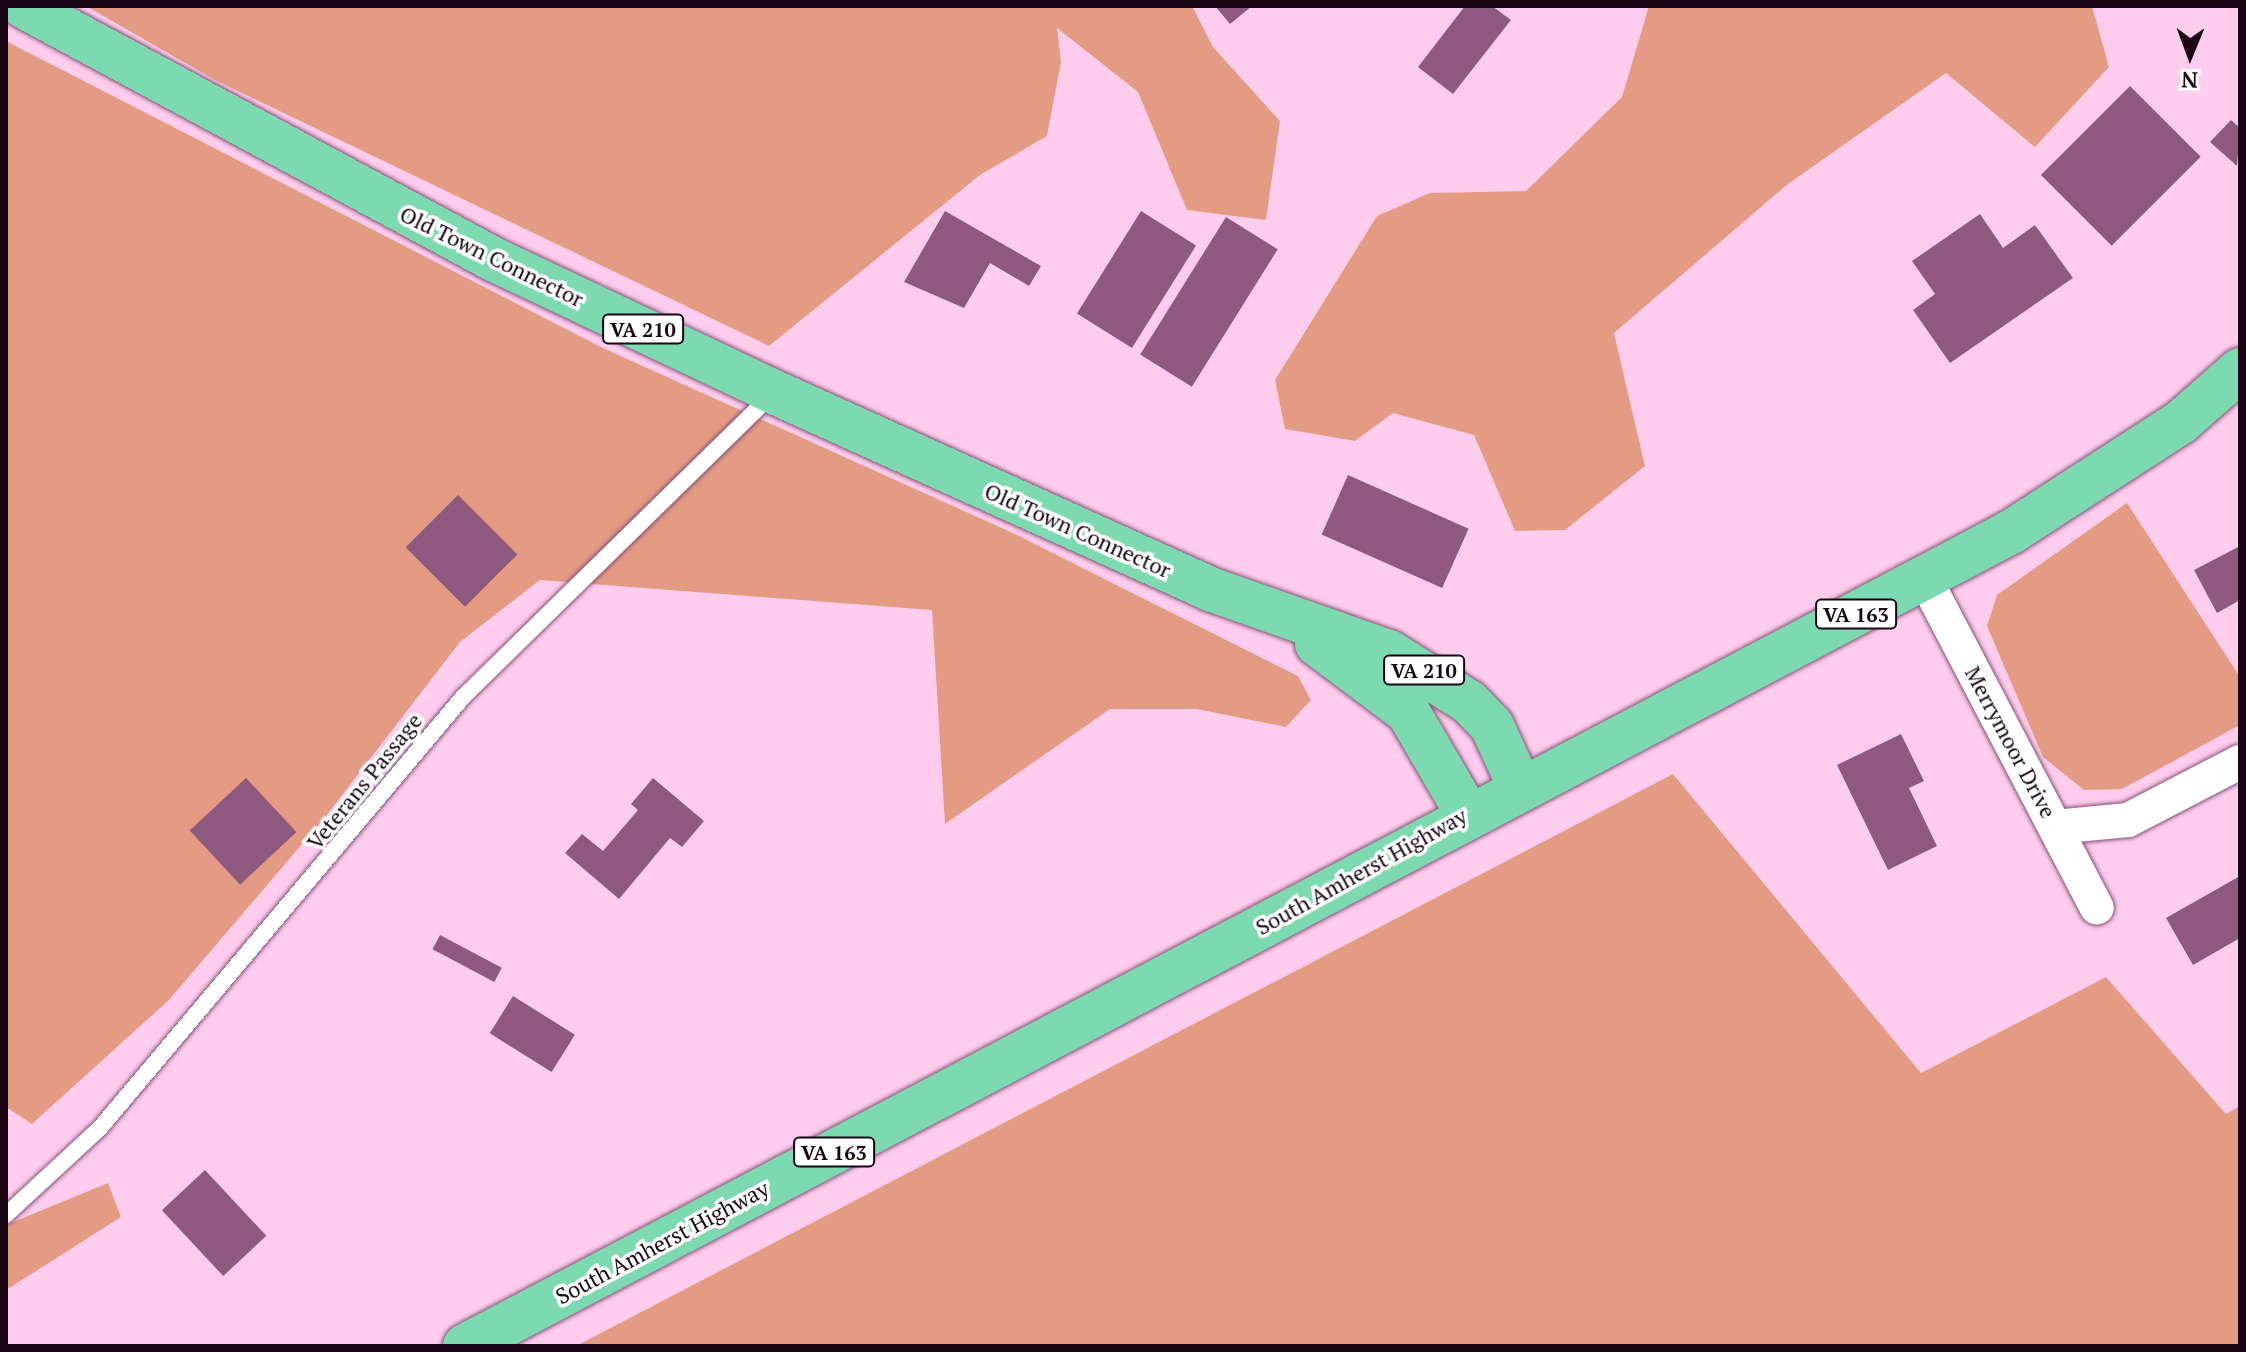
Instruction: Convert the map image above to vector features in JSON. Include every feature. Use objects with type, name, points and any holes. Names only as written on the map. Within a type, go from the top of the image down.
[{"type":"main road","name":"Old Town Connector","points":[[23,6],[493,259],[774,392],[1279,617],[1389,652],[1447,683],[1492,726],[1519,785]]},
{"type":"main road","name":"South Amherst Highway","points":[[465,1346],[1519,785],[1924,577],[2104,476],[2240,370]]},
{"type":"main road","name":"Old Town Connector","points":[[1279,617],[1408,712],[1467,813]]},
{"type":"street","name":"Merrymoor Drive","points":[[1924,577],[2097,908]]},
{"type":"street","points":[[2055,827],[2128,820],[2240,762]]},
{"type":"lane","name":"Veterans Passage","points":[[6,1215],[100,1128],[463,697],[774,392]]},
{"type":"shaded area","points":[[86,6],[1192,6],[1213,47],[1280,121],[1266,220],[1187,210],[1138,92],[1057,28],[1061,62],[1047,136],[980,175],[769,346],[215,80]]},
{"type":"shaded area","points":[[1649,6],[2092,6],[2109,67],[2035,147],[1946,73],[1788,184],[1614,333],[1645,466],[1565,530],[1515,531],[1474,435],[1393,413],[1355,441],[1285,429],[1275,380],[1377,216],[1430,193],[1526,191],[1622,97]]},
{"type":"shaded area","points":[[6,41],[603,348],[1015,534],[1298,676],[1311,700],[1286,727],[1197,709],[1110,709],[945,824],[932,610],[540,580],[460,642],[326,816],[169,1000],[32,1124],[6,1107]]},
{"type":"shaded area","points":[[2127,503],[2240,677],[2240,725],[2122,789],[2084,790],[2043,757],[1987,626],[1997,595]]},
{"type":"shaded area","points":[[1673,774],[1921,1073],[2106,977],[2226,1114],[2240,1106],[2240,1346],[576,1346]]},
{"type":"shaded area","points":[[108,1183],[121,1217],[6,1290],[6,1225]]},
{"type":"building","points":[[1215,6],[1252,6],[1230,24]]},
{"type":"building","points":[[1465,6],[1492,6],[1511,20],[1453,94],[1418,67]]},
{"type":"building","points":[[2130,86],[2201,157],[2112,246],[2041,175]]},
{"type":"building","points":[[2231,120],[2240,128],[2237,166],[2210,142]]},
{"type":"building","points":[[945,211],[1041,266],[1029,286],[990,263],[964,308],[904,282]]},
{"type":"building","points":[[1141,211],[1196,245],[1132,348],[1077,314]]},
{"type":"building","points":[[1980,214],[2003,248],[2035,225],[2073,278],[1950,363],[1913,310],[1935,294],[1912,261]]},
{"type":"building","points":[[1226,217],[1278,249],[1192,387],[1140,354]]},
{"type":"building","points":[[1348,475],[1469,529],[1442,588],[1322,534]]},
{"type":"building","points":[[458,495],[517,554],[465,607],[406,547]]},
{"type":"building","points":[[2240,546],[2240,600],[2217,613],[2194,570]]},
{"type":"building","points":[[1901,734],[1924,781],[1909,788],[1937,846],[1888,870],[1837,765]]},
{"type":"building","points":[[246,778],[296,832],[240,885],[190,831]]},
{"type":"building","points":[[653,778],[704,821],[682,847],[670,838],[619,899],[565,853],[582,834],[603,851],[638,810],[631,804]]},
{"type":"building","points":[[2240,876],[2240,938],[2193,965],[2166,918]]},
{"type":"building","points":[[440,935],[502,968],[494,982],[432,949]]},
{"type":"building","points":[[513,996],[575,1035],[552,1072],[490,1033]]},
{"type":"building","points":[[205,1170],[266,1236],[223,1276],[162,1210]]}]
